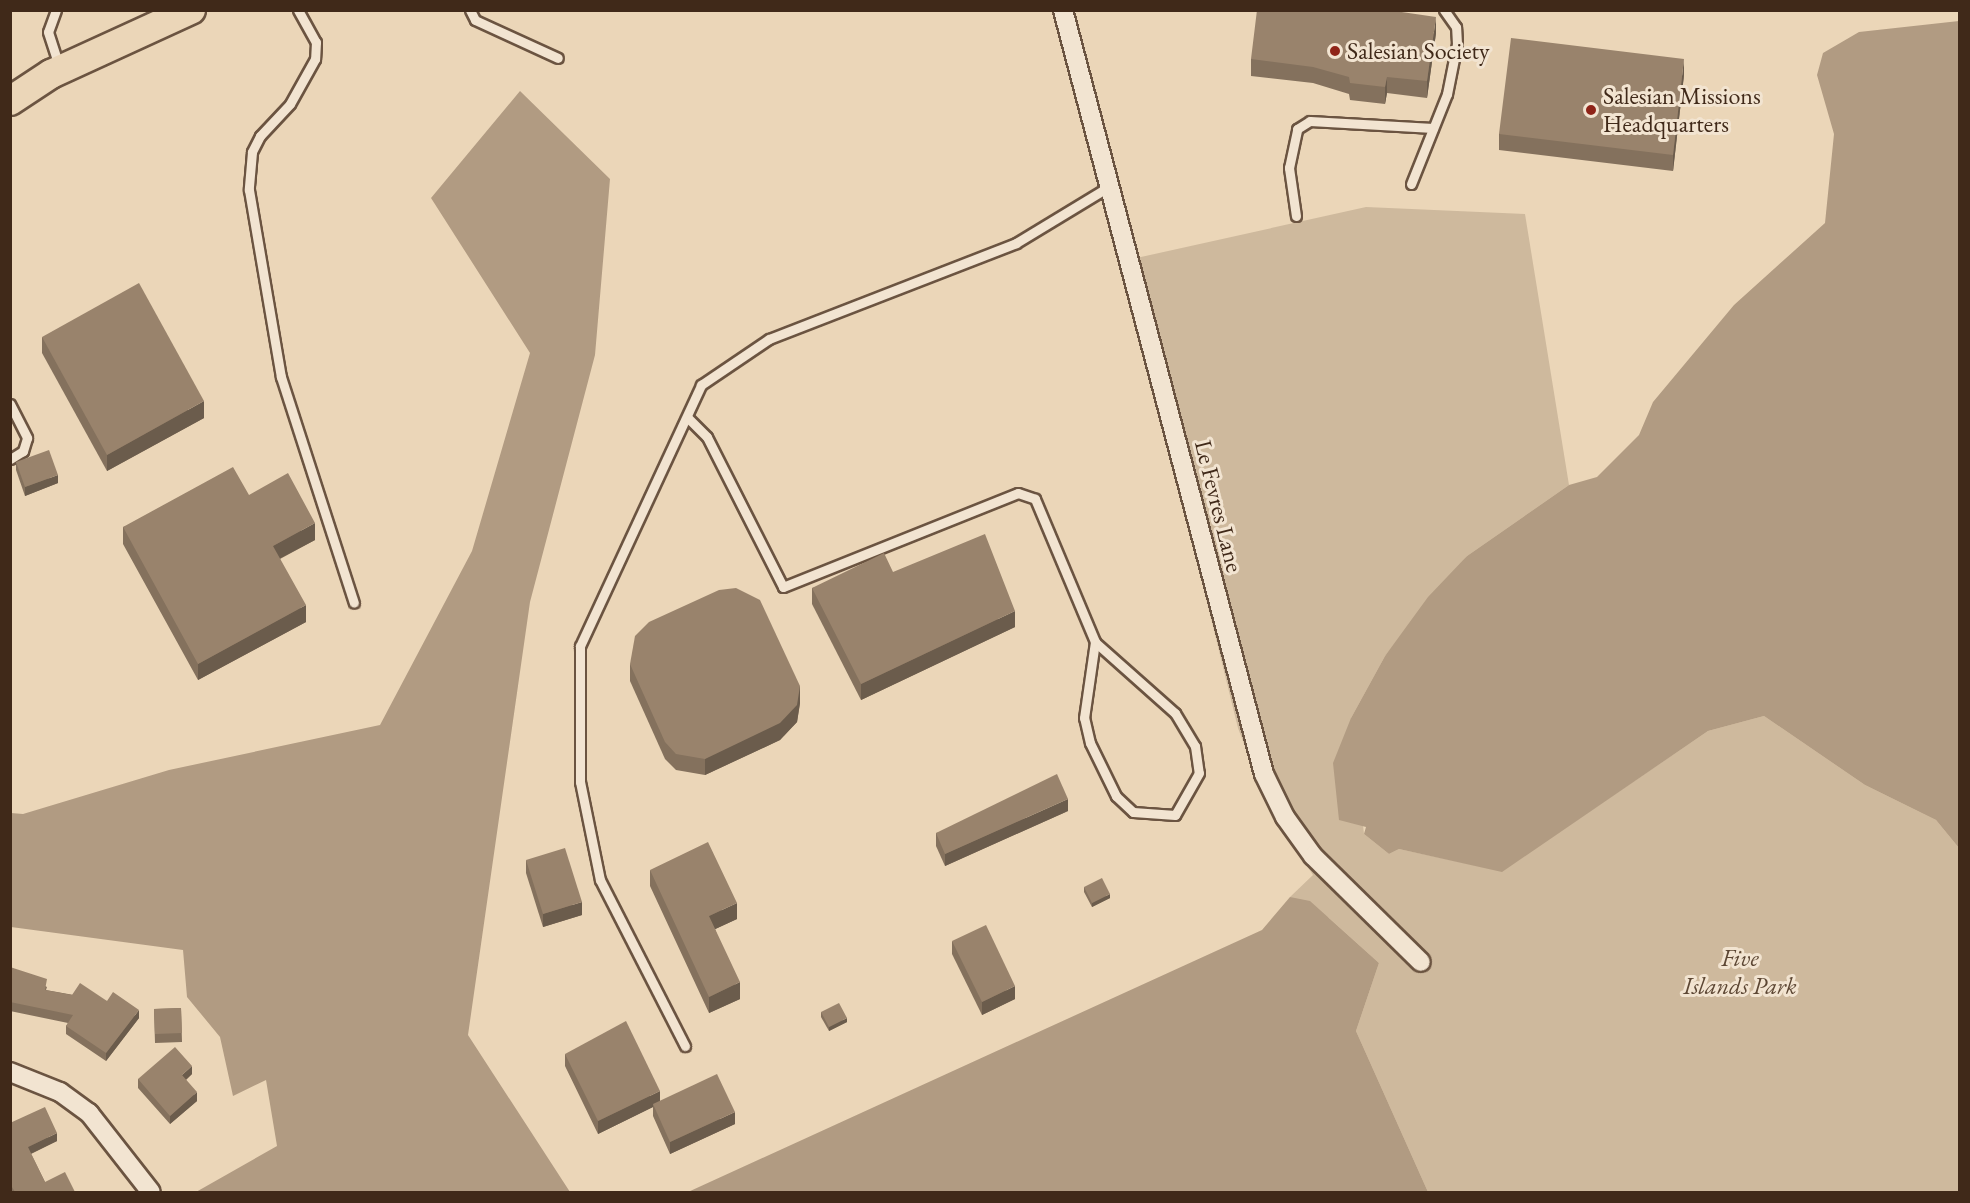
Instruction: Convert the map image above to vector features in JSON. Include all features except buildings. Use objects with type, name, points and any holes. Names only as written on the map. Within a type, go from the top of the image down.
[{"type":"main road","points":[[10,101],[56,72],[191,10]]},
{"type":"main road","points":[[10,76],[56,72]]},
{"type":"street","name":"Le Fevres Lane","points":[[1063,10],[1264,774],[1285,817],[1313,856],[1421,962]]},
{"type":"street","points":[[10,1072],[60,1092],[89,1113],[151,1192]]},
{"type":"lane","points":[[56,10],[48,32],[56,72]]},
{"type":"lane","points":[[298,10],[316,42],[315,58],[290,104],[260,136],[252,152],[249,190],[281,377],[354,603]]},
{"type":"lane","points":[[470,10],[475,20],[558,58]]},
{"type":"lane","points":[[1411,184],[1433,128],[1457,44],[1456,27],[1444,10]]},
{"type":"lane","points":[[1296,216],[1289,168],[1297,129],[1310,121],[1433,128]]},
{"type":"lane","points":[[685,1046],[600,880],[580,782],[580,646],[701,386],[769,339],[1016,243],[1110,186]]},
{"type":"lane","points":[[10,404],[27,438],[23,451],[10,459]]},
{"type":"lane","points":[[687,417],[707,437],[783,587],[1018,493],[1035,499],[1095,642],[1175,712],[1195,746],[1199,773],[1175,815],[1134,812],[1116,796],[1090,743],[1084,718],[1095,642]]},
{"type":"green space","name":"Five Islands Park","points":[[1366,207],[1525,214],[1569,485],[1467,556],[1385,656],[1351,718],[1364,834],[1389,854],[1399,849],[1502,871],[1708,731],[1764,716],[1865,785],[1936,820],[1959,848],[1959,1192],[1428,1192],[1356,1031],[1379,963],[1329,918],[1290,897],[1313,875],[1266,802],[1238,728],[1123,261]]},
{"type":"shaded area","points":[[1959,21],[1959,848],[1936,820],[1865,785],[1764,716],[1708,731],[1502,872],[1399,849],[1389,854],[1364,834],[1366,827],[1339,820],[1333,763],[1351,718],[1385,656],[1428,597],[1467,556],[1569,485],[1597,477],[1639,435],[1653,402],[1734,305],[1825,223],[1834,134],[1817,75],[1823,53],[1859,32]]},
{"type":"shaded area","points":[[520,91],[610,179],[595,355],[530,602],[468,1035],[570,1192],[196,1192],[277,1146],[266,1080],[233,1096],[220,1037],[187,997],[183,950],[11,927],[11,813],[23,814],[169,770],[380,725],[472,551],[530,353],[431,198]]},
{"type":"shaded area","points":[[1290,897],[1310,901],[1379,963],[1356,1031],[1428,1192],[688,1192],[1262,930]]},
{"type":"place","name":"Salesian Society","points":[[1335,51]]},
{"type":"place","name":"Salesian Missions Headquarters","points":[[1591,110]]}]
